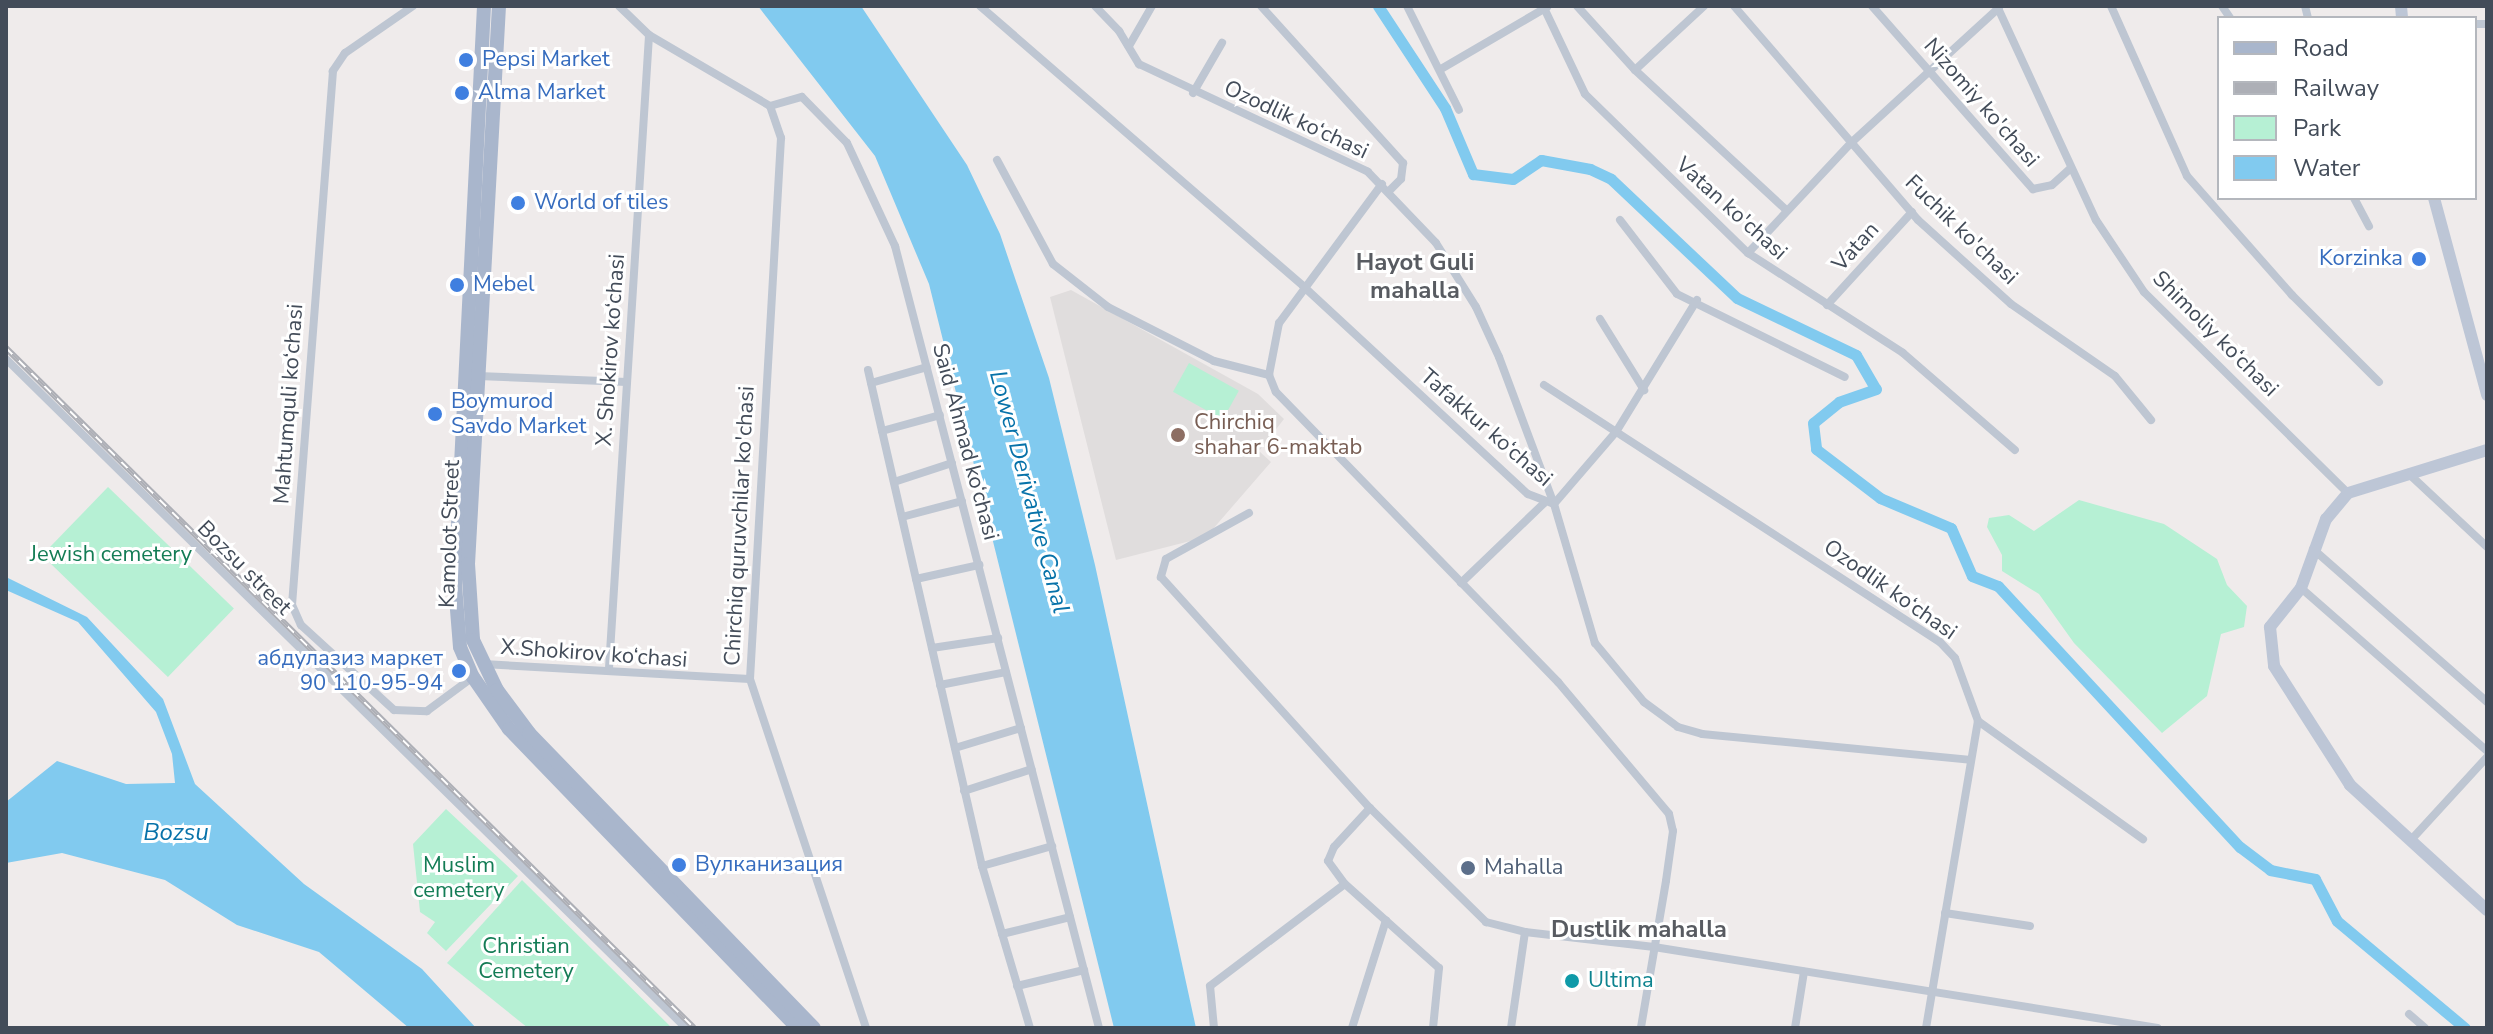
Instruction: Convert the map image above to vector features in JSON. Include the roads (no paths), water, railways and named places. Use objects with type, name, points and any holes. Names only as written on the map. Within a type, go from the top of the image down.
[{"type":"main road","name":"Kamolot Street","points":[[484,6],[478,376],[467,590],[470,628],[483,664],[529,733],[814,1028]]},
{"type":"main road","name":"Kamolot Street","points":[[499,6],[455,585],[457,632],[473,677],[509,729],[798,1028]]},
{"type":"street","name":"Mahtumquli ko‘chasi","points":[[413,6],[345,53],[333,71],[292,605],[301,625],[394,710],[427,711],[473,677]]},
{"type":"street","points":[[619,6],[649,35],[770,106]]},
{"type":"street","name":"Tafakkur ko‘chasi","points":[[980,6],[1549,504],[1595,643],[1623,682],[1665,719],[1702,734],[1971,760]]},
{"type":"street","name":"Ozodlik ko‘chasi","points":[[1095,6],[1129,46],[1139,64],[1193,93],[1327,151],[1386,187],[1445,254],[1476,307],[1549,504]]},
{"type":"street","points":[[1129,46],[1152,6]]},
{"type":"street","points":[[1261,6],[1403,163],[1401,179],[1386,187]]},
{"type":"street","points":[[1407,6],[1459,110]]},
{"type":"street","name":"Vatan ko'chasi","points":[[1577,6],[1635,70],[1787,211]]},
{"type":"street","points":[[1635,70],[1704,6]]},
{"type":"street","name":"Fuchik ko'chasi","points":[[1734,6],[1912,212],[2011,304],[2115,376],[2151,420]]},
{"type":"street","name":"Nizomiy ko'chasi","points":[[1872,6],[1930,68],[2033,189],[2052,185],[2071,168]]},
{"type":"street","points":[[2111,6],[2187,176],[2292,295],[2379,382]]},
{"type":"street","points":[[1748,253],[1852,142],[1999,7]]},
{"type":"street","name":"Shimoliy ko‘chasi","points":[[1999,7],[2096,220],[2144,292],[2348,493]]},
{"type":"street","points":[[1441,69],[1546,8]]},
{"type":"street","name":"Vatan ko'chasi","points":[[1546,8],[1585,94],[1748,253],[1903,353],[2015,450]]},
{"type":"street","name":"X. Shokirov ko‘chasi","points":[[609,668],[649,35]]},
{"type":"street","name":"Ozodlik ko‘chasi","points":[[1193,93],[1222,43]]},
{"type":"street","name":"Said Ahmad ko‘chasi","points":[[770,106],[802,97],[847,143],[895,246],[1099,1028]]},
{"type":"street","name":"Chirchiq quruvchilar ko'chasi","points":[[770,106],[781,138],[750,679],[866,1028]]},
{"type":"street","points":[[997,160],[1053,264],[1135,320],[1214,361],[1269,375]]},
{"type":"street","name":"Ozodlik ko‘chasi","points":[[1303,286],[1386,187]]},
{"type":"street","points":[[2355,200],[2369,226]]},
{"type":"street","points":[[2435,200],[2487,395]]},
{"type":"street","name":"Vatan","points":[[1827,305],[1912,212]]},
{"type":"street","points":[[1620,220],[1672,290],[1845,377]]},
{"type":"street","points":[[1303,286],[1272,339],[1269,375],[1276,392],[1558,682],[1669,814],[1673,831],[1641,1028]]},
{"type":"street","points":[[1461,583],[1549,504],[1616,432],[1697,300]]},
{"type":"street","points":[[1600,319],[1644,390]]},
{"type":"street","name":"Bozsu street","points":[[6,359],[686,1028]]},
{"type":"street","points":[[871,383],[927,367]]},
{"type":"street","points":[[868,370],[982,866],[1030,1028]]},
{"type":"street","points":[[478,376],[627,382]]},
{"type":"street","name":"Ozodlik ko‘chasi","points":[[1544,385],[1940,642],[1955,658],[1978,721]]},
{"type":"street","points":[[882,431],[940,415]]},
{"type":"street","points":[[2487,450],[2348,493],[2326,519],[2301,588],[2270,627],[2274,666],[2350,785],[2487,910]]},
{"type":"street","points":[[894,482],[952,463]]},
{"type":"street","points":[[2408,473],[2487,547]]},
{"type":"street","points":[[902,517],[962,501]]},
{"type":"street","points":[[1249,513],[1166,559],[1161,577],[1370,808],[1471,913],[1525,932],[1654,947],[2157,1028]]},
{"type":"street","points":[[2313,549],[2487,702]]},
{"type":"street","points":[[916,579],[979,565]]},
{"type":"street","points":[[2301,588],[2487,751]]},
{"type":"street","points":[[932,648],[998,638]]},
{"type":"street","name":"X.Shokirov ko‘chasi","points":[[483,664],[609,668],[724,682],[750,679]]},
{"type":"street","points":[[940,685],[1006,672]]},
{"type":"street","points":[[1926,1028],[1978,721],[2143,839]]},
{"type":"street","points":[[955,748],[1021,728]]},
{"type":"street","points":[[2411,840],[2487,757]]},
{"type":"street","points":[[964,791],[1032,769]]},
{"type":"street","points":[[1370,808],[1334,847],[1328,861],[1345,884],[1441,974],[1433,1028]]},
{"type":"street","points":[[982,866],[1052,846]]},
{"type":"street","points":[[1214,1028],[1209,989],[1345,884]]},
{"type":"street","points":[[1945,913],[2030,926]]},
{"type":"street","points":[[1002,934],[1070,917]]},
{"type":"street","points":[[1352,1028],[1386,920]]},
{"type":"street","points":[[1511,1028],[1525,932]]},
{"type":"street","points":[[1017,986],[1084,970]]},
{"type":"street","points":[[1795,1028],[1804,972]]},
{"type":"street","points":[[2409,1014],[2425,1028]]},
{"type":"water","name":"Lower Derivative Canal","points":[[758,6],[861,6],[967,165],[1000,234],[1049,378],[1095,565],[1196,1028],[1114,1028],[929,284],[875,156]]},
{"type":"water","name":"Bozsu","points":[[6,577],[87,617],[163,699],[195,784],[304,884],[422,969],[476,1028],[409,1028],[319,952],[237,925],[165,880],[62,853],[6,863],[6,802],[57,761],[126,784],[175,783],[172,754],[156,712],[78,622],[6,590]]},
{"type":"waterway","points":[[1378,6],[1445,108],[1473,174],[1513,179],[1541,160],[1590,169],[1611,179],[1737,298],[1856,355],[1876,389],[1839,402],[1813,423],[1816,449],[1880,498],[1951,528],[1972,576],[1998,586],[2240,847],[2270,870],[2315,879],[2337,921],[2465,1028]]},
{"type":"railway","points":[[6,348],[694,1028]]},
{"type":"place","name":"Pepsi Market","points":[[466,60]]},
{"type":"place","name":"Alma Market","points":[[462,93]]},
{"type":"place","name":"World of tiles","points":[[518,203]]},
{"type":"place","name":"Korzinka","points":[[2419,259]]},
{"type":"place","name":"Mebel","points":[[457,285]]},
{"type":"place","name":"Boymurod Savdo Market","points":[[435,414]]},
{"type":"place","name":"Chirchiq shahar 6-maktab","points":[[1178,435]]},
{"type":"place","name":"абдулазиз маркет 90 110-95-94","points":[[459,671]]},
{"type":"place","name":"Вулканизация","points":[[679,865]]},
{"type":"place","name":"Mahalla","points":[[1468,868]]},
{"type":"place","name":"Ultima","points":[[1572,981]]},
{"type":"district","name":"Hayot Guli mahalla","points":[[1415,277]]},
{"type":"district","name":"Dustlik mahalla","points":[[1639,930]]},
{"type":"park label","name":"Jewish cemetery","points":[[111,555]]},
{"type":"park label","name":"Muslim cemetery","points":[[459,878]]},
{"type":"park label","name":"Christian Cemetery","points":[[526,958]]}]
